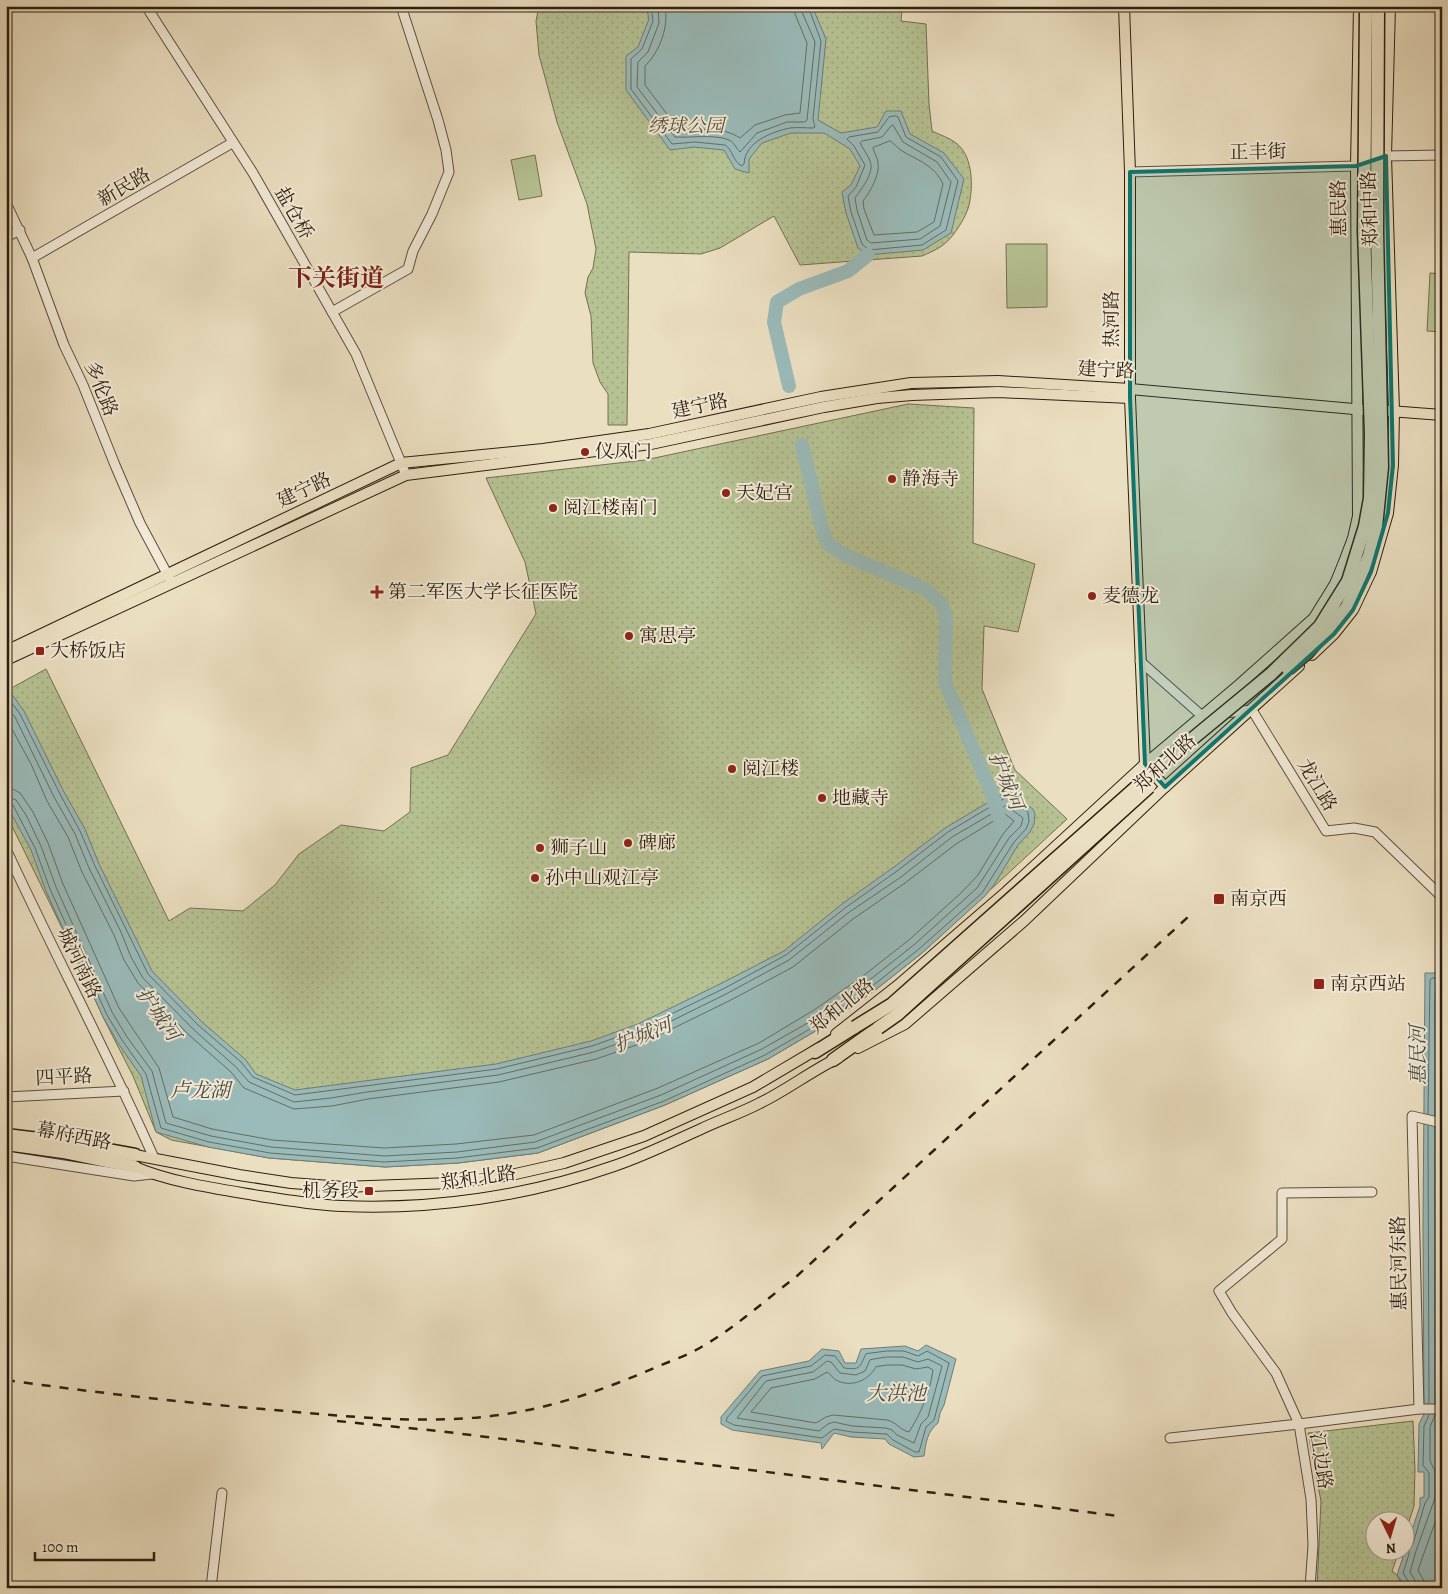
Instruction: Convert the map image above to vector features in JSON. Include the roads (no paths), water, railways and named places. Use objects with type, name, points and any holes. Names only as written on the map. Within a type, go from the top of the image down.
[{"type":"highway","name":"郑和北路","points":[[815,1052],[892,1004],[1162,764],[1271,674],[1320,626],[1348,581],[1366,526],[1370,498],[1371,434],[1364,231],[1366,6]]},
{"type":"highway","name":"郑和北路","points":[[833,1060],[898,1014],[1170,767],[1307,653],[1347,607],[1369,556],[1376,527],[1382,467],[1377,231],[1378,6]]},
{"type":"highway","name":"幕府西路","points":[[6,1135],[64,1142],[135,1161]]},
{"type":"highway","name":"幕府西路","points":[[6,1144],[135,1161]]},
{"type":"main road","name":"热河路","points":[[1124,6],[1130,172],[1130,393],[1144,764]]},
{"type":"main road","name":"惠民路","points":[[1358,409],[1356,166],[1359,6]]},
{"type":"main road","name":"郑和中路","points":[[1390,6],[1386,156],[1394,412]]},
{"type":"main road","name":"建宁路","points":[[6,660],[401,463],[543,449],[649,434],[822,397],[911,383],[998,382],[1442,415]]},
{"type":"main road","name":"建宁路","points":[[6,651],[406,475],[651,444],[824,407],[903,395],[998,392],[1130,393]]},
{"type":"main road","name":"郑和北路","points":[[135,1161],[154,1158],[291,1183],[343,1187],[452,1183],[511,1175],[564,1163],[644,1136],[753,1087],[815,1052],[849,1022],[897,986],[1006,892],[1144,764],[1314,618],[1335,584],[1353,538],[1358,516],[1358,409]]},
{"type":"main road","name":"郑和北路","points":[[135,1161],[152,1174],[260,1196],[341,1206],[400,1206],[452,1202],[514,1193],[615,1166],[648,1152],[760,1103],[833,1060],[905,1024],[1024,921],[1165,787],[1334,634],[1353,610],[1371,572],[1388,513],[1393,465],[1394,412]]},
{"type":"main road","points":[[1144,764],[1165,787]]},
{"type":"street","name":"盐仓桥","points":[[146,6],[252,172],[356,354],[406,475]]},
{"type":"street","points":[[332,312],[408,269],[413,250],[432,214],[449,172],[446,150],[438,120],[401,6]]},
{"type":"street","name":"新民路","points":[[32,258],[232,143]]},
{"type":"street","name":"正丰街","points":[[1130,172],[1356,166],[1386,156],[1442,155]]},
{"type":"street","name":"多伦路","points":[[6,203],[32,258],[64,345],[83,385],[140,523],[170,579]]},
{"type":"street","points":[[6,232],[12,229],[20,230]]},
{"type":"street","points":[[6,237],[20,230]]},
{"type":"street","points":[[1140,661],[1201,716],[1252,710]]},
{"type":"street","name":"龙江路","points":[[1252,710],[1326,831],[1354,828],[1375,832],[1442,897]]},
{"type":"street","name":"城河南路","points":[[6,849],[124,1090],[154,1158]]},
{"type":"street","name":"四平路","points":[[6,1097],[124,1090]]},
{"type":"street","name":"惠民河东路","points":[[1419,1409],[1415,1116],[1442,1123]]},
{"type":"street","points":[[6,1156],[134,1176],[152,1174]]},
{"type":"street","points":[[1170,1438],[1299,1424],[1276,1373],[1232,1313],[1219,1291],[1282,1239],[1282,1194],[1372,1192]]},
{"type":"street","name":"江边路","points":[[1310,1588],[1313,1545],[1311,1499],[1299,1424],[1419,1409],[1442,1409]]},
{"type":"street","points":[[211,1588],[222,1493]]},
{"type":"water","points":[[646,6],[812,6],[826,39],[818,120],[841,133],[877,127],[886,111],[901,111],[910,134],[944,153],[964,179],[951,233],[923,250],[868,255],[858,248],[846,213],[842,192],[851,185],[860,166],[850,149],[824,133],[791,133],[762,143],[749,159],[749,173],[735,169],[724,150],[694,147],[670,150],[626,90],[626,56],[638,47],[649,19]]},
{"type":"water","name":"卢龙湖","points":[[8,689],[24,711],[64,792],[85,829],[99,864],[152,971],[202,1022],[245,1059],[256,1074],[295,1090],[496,1064],[591,1041],[638,1024],[784,951],[842,904],[945,828],[1007,791],[1033,809],[1035,814],[1034,824],[985,896],[922,953],[874,991],[824,1026],[768,1059],[665,1105],[538,1153],[458,1163],[385,1167],[269,1158],[208,1147],[156,1132],[141,1076],[103,1017],[46,891],[31,850],[6,804],[6,691]]},
{"type":"water","points":[[1425,973],[1442,973],[1442,1588],[1407,1588],[1397,1575],[1401,1562],[1416,1562],[1416,1518],[1420,1506],[1420,1498],[1424,1497],[1424,1472],[1418,1472],[1419,1424],[1424,1414]]},
{"type":"water","name":"大洪池","points":[[926,1345],[956,1359],[944,1405],[938,1423],[931,1430],[925,1446],[924,1456],[914,1457],[889,1444],[885,1439],[851,1437],[834,1433],[822,1449],[821,1443],[732,1430],[721,1424],[721,1417],[760,1371],[809,1361],[822,1349],[839,1351],[845,1363],[856,1363],[861,1349],[905,1346],[918,1351]]},
{"type":"waterway","points":[[789,386],[774,322],[777,302],[799,289],[848,271],[868,255]]},
{"type":"waterway","name":"护城河","points":[[802,445],[827,543],[844,555],[925,589],[942,604],[946,619],[945,682],[991,792],[999,817]]},
{"type":"railway","points":[[6,1380],[102,1393],[199,1403],[341,1416],[418,1420],[470,1418],[518,1412],[565,1401],[610,1386],[686,1355],[710,1342],[797,1276],[1188,917]]},
{"type":"railway","points":[[337,1421],[439,1431],[1119,1516]]},
{"type":"place","name":"仪凤门","points":[[585,452]]},
{"type":"place","name":"静海寺","points":[[892,479]]},
{"type":"place","name":"天妃宫","points":[[726,493]]},
{"type":"place","name":"阅江楼南门","points":[[553,508]]},
{"type":"place","name":"第二军医大学长征医院","points":[[377,592]]},
{"type":"place","name":"麦德龙","points":[[1092,596]]},
{"type":"place","name":"寓思亭","points":[[629,636]]},
{"type":"place","name":"大桥饭店","points":[[40,651]]},
{"type":"place","name":"阅江楼","points":[[732,769]]},
{"type":"place","name":"地藏寺","points":[[822,798]]},
{"type":"place","name":"碑廊","points":[[628,843]]},
{"type":"place","name":"狮子山","points":[[540,848]]},
{"type":"place","name":"孙中山观江亭","points":[[535,878]]},
{"type":"place","name":"南京西","points":[[1219,899]]},
{"type":"place","name":"南京西站","points":[[1319,984]]},
{"type":"place","name":"机务段","points":[[369,1191]]},
{"type":"district","name":"下关街道","points":[[336,278]]},
{"type":"park label","name":"绣球公园","points":[[686,126]]},
{"type":"water label","name":"惠民河","points":[[1418,1055]]}]
